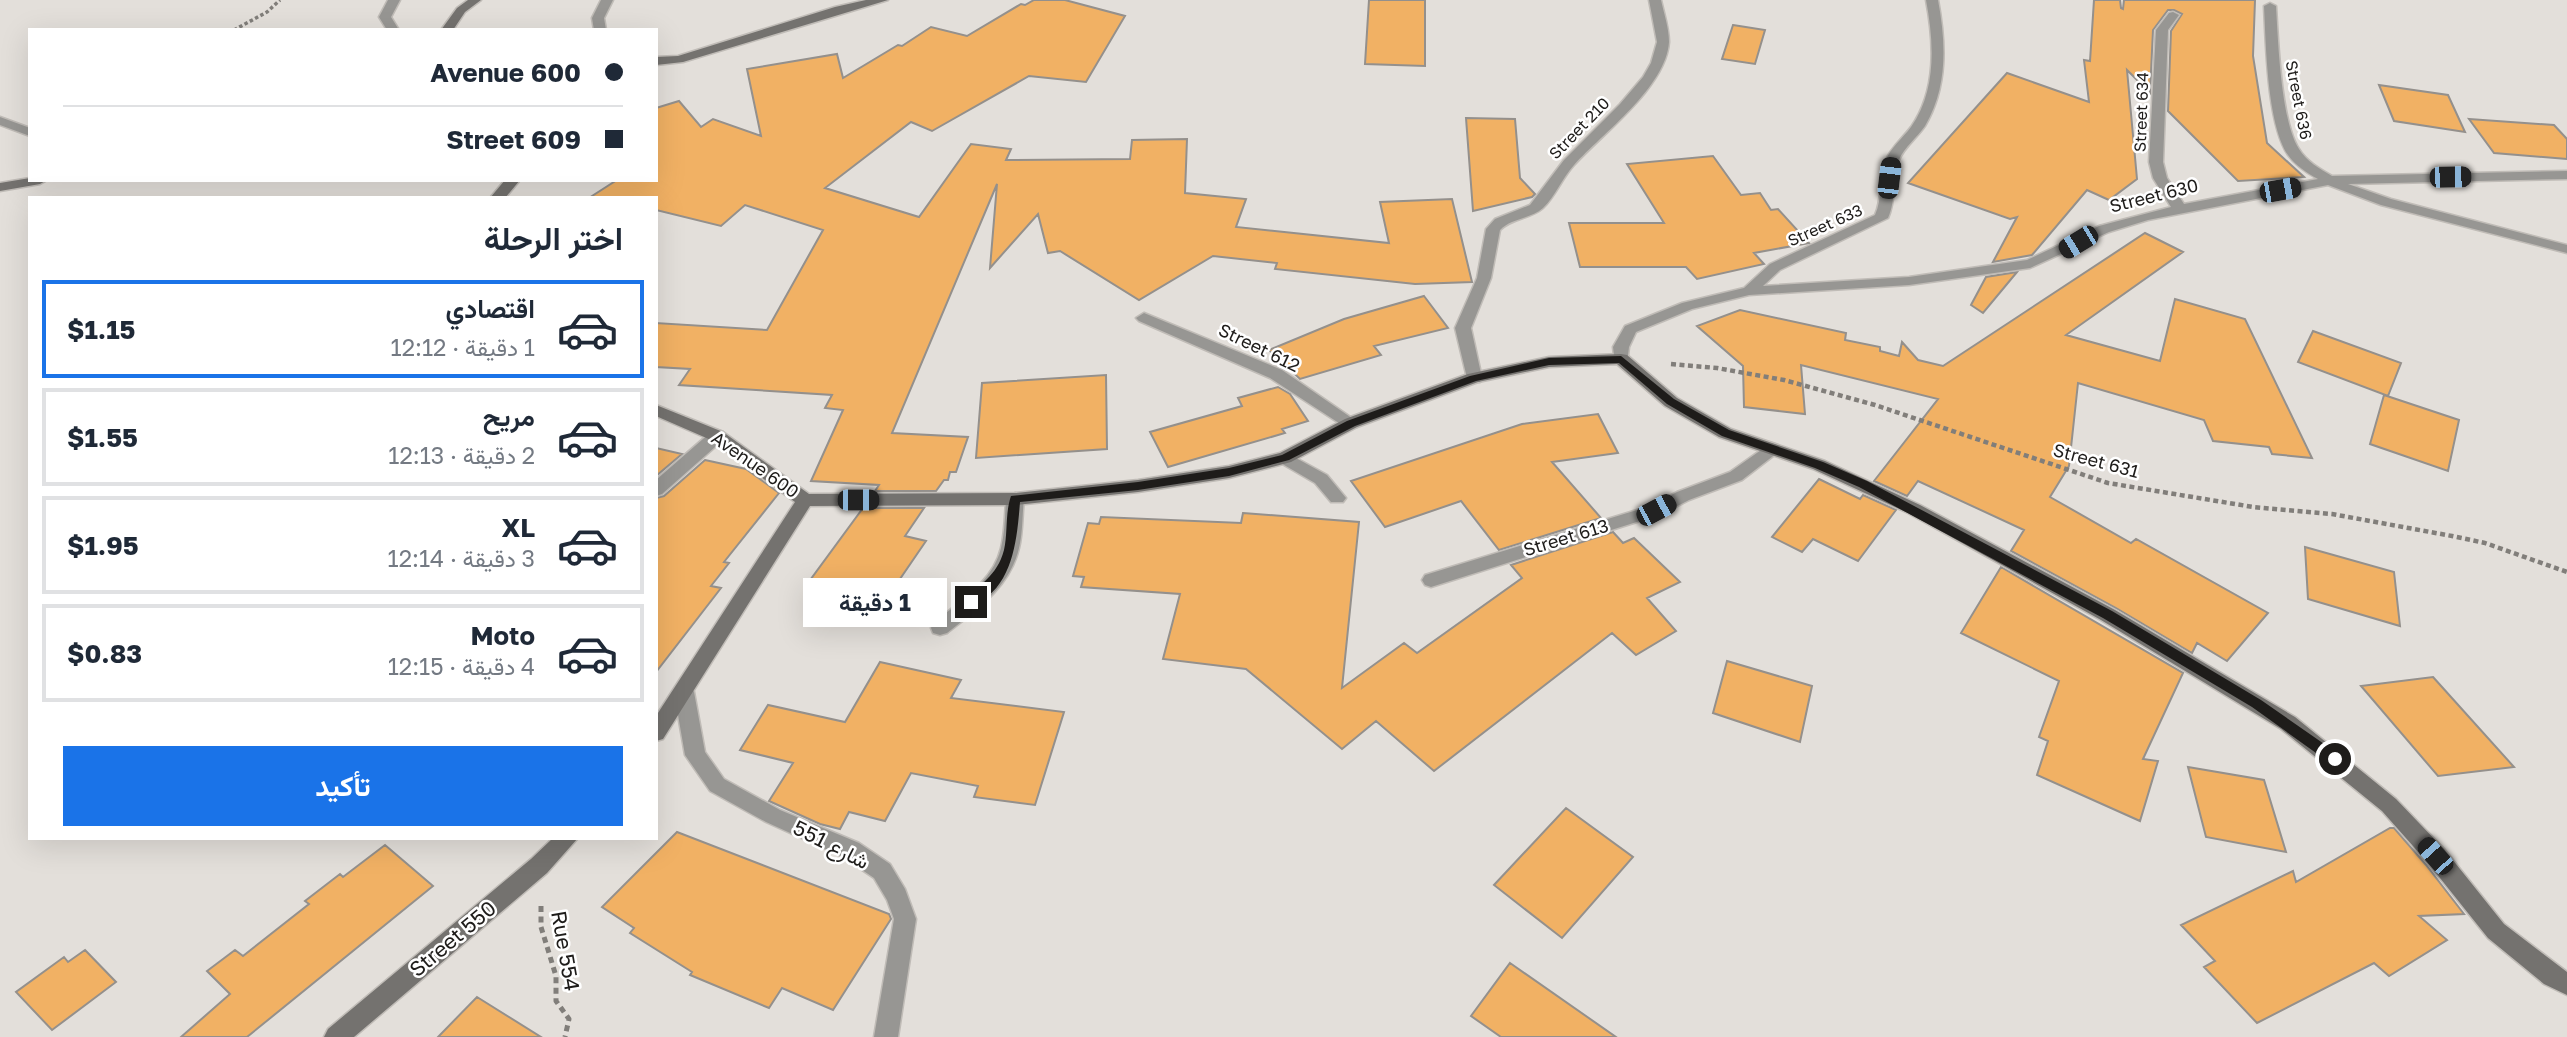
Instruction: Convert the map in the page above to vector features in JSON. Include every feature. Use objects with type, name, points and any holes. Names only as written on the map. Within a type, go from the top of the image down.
[{"type":"main road","points":[[448,28],[461,10],[475,0]]},
{"type":"main road","points":[[658,61],[679,59],[808,17],[883,0]]},
{"type":"main road","points":[[658,73],[679,59]]},
{"type":"main road","points":[[0,187],[29,182]]},
{"type":"main road","points":[[499,196],[511,182]]},
{"type":"main road","points":[[1621,359],[1671,402],[1726,433],[1819,465],[1914,509],[2108,614],[2288,723],[2389,805],[2496,931],[2552,976],[2567,984]]},
{"type":"main road","name":"Avenue 600","points":[[658,411],[718,436],[805,500],[1015,499],[1229,472],[1285,458],[1351,423],[1474,378],[1549,362],[1621,359]]},
{"type":"main road","points":[[658,730],[805,500]]},
{"type":"main road","name":"Street 550","points":[[335,1037],[540,866],[566,840]]},
{"type":"street","points":[[392,28],[385,17],[394,0]]},
{"type":"street","points":[[600,28],[598,18],[607,0]]},
{"type":"street","name":"Street 210","points":[[1474,378],[1463,328],[1484,278],[1493,229],[1500,222],[1535,208],[1570,161],[1617,117],[1650,73],[1662,47],[1662,30],[1655,0]]},
{"type":"street","name":"Street 633","points":[[1749,291],[1775,267],[1869,226],[1881,218],[1888,204],[1892,159],[1925,115],[1935,87],[1939,54],[1932,0]]},
{"type":"street","name":"Street 636","points":[[2270,6],[2273,59],[2288,147],[2304,163],[2331,180],[2376,199],[2567,249]]},
{"type":"street","name":"Street 634","points":[[2173,15],[2162,30],[2157,162],[2160,178],[2179,208]]},
{"type":"street","points":[[0,121],[28,131]]},
{"type":"street","name":"Street 630","points":[[1621,359],[1621,347],[1630,329],[1687,306],[1749,291],[1909,281],[2030,264],[2119,223],[2179,208],[2331,180],[2567,175]]},
{"type":"street","name":"Street 612","points":[[1144,318],[1276,374],[1351,423]]},
{"type":"street","points":[[658,488],[718,436]]},
{"type":"street","name":"Street 613","points":[[1431,580],[1656,510],[1683,496],[1736,476],[1771,449]]},
{"type":"street","points":[[1285,458],[1321,479],[1337,498]]},
{"type":"street","points":[[940,628],[990,586],[1004,565],[1010,549],[1015,499]]},
{"type":"street","name":"شارع 551","points":[[684,692],[695,755],[717,785],[773,816],[851,850],[881,871],[897,896],[905,919],[886,1037]]},
{"type":"path","points":[[238,28],[267,12],[280,0]]},
{"type":"path","name":"Street 631","points":[[1621,359],[1717,368],[1784,380],[1875,405],[2108,483],[2253,507],[2332,514],[2452,536],[2484,543],[2567,572]]},
{"type":"path","name":"Rue 554","points":[[540,866],[541,927],[556,976],[556,1001],[569,1019],[565,1037]]},
{"type":"building","points":[[1034,0],[1065,0],[1125,16],[1086,82],[1029,76],[932,131],[911,122],[825,188],[919,217],[971,144],[1011,149],[1006,160],[1130,159],[1132,140],[1187,139],[1185,193],[1246,199],[1236,227],[1389,243],[1380,202],[1452,199],[1472,282],[1415,284],[1275,269],[1277,263],[1213,256],[1139,300],[1060,251],[1048,253],[1038,214],[990,268],[997,184],[892,433],[968,437],[956,472],[950,472],[948,480],[944,480],[936,491],[875,491],[879,485],[811,481],[843,410],[825,408],[832,395],[679,385],[690,369],[658,367],[658,323],[767,330],[823,230],[745,205],[721,226],[658,210],[658,196],[592,196],[614,182],[658,182],[658,107],[679,101],[701,127],[713,119],[761,136],[747,69],[837,54],[843,78],[931,27],[967,36],[1021,4],[1025,5]]},
{"type":"building","points":[[1369,0],[1425,0],[1425,66],[1365,64]]},
{"type":"building","points":[[2094,0],[2120,0],[2123,9],[2124,0],[2255,0],[2253,56],[2267,143],[2304,177],[2238,181],[2168,111],[2171,31],[2182,14],[2168,10],[2153,30],[2150,93],[2127,70],[2137,179],[2109,200],[2087,190],[2032,255],[1993,262],[2017,217],[2010,219],[1908,183],[2007,73],[2089,102],[2084,60],[2090,61]]},
{"type":"building","points":[[1733,25],[1765,30],[1755,64],[1722,59]]},
{"type":"building","points":[[2379,85],[2448,95],[2465,132],[2394,121]]},
{"type":"building","points":[[1466,118],[1515,119],[1520,178],[1535,194],[1532,197],[1473,211]]},
{"type":"building","points":[[2469,119],[2554,125],[2567,139],[2567,159],[2494,153]]},
{"type":"building","points":[[1713,156],[1741,195],[1760,193],[1771,210],[1778,209],[1809,243],[1754,253],[1764,264],[1697,279],[1686,267],[1580,267],[1569,223],[1664,223],[1627,164]]},
{"type":"building","points":[[2145,233],[2183,252],[2066,335],[2160,361],[2175,299],[2245,319],[2312,458],[2272,454],[2269,447],[2213,441],[2204,420],[2078,383],[2069,466],[2050,497],[2131,543],[2136,539],[2268,613],[2227,661],[2197,643],[2192,653],[2011,551],[2024,530],[1918,481],[1907,496],[1874,481],[1938,399],[1801,365],[1805,414],[1744,407],[1743,366],[1697,326],[1740,310],[1846,333],[1845,340],[1880,347],[1880,351],[1899,356],[1902,342],[1918,360],[1943,366]]},
{"type":"building","points":[[2017,272],[1983,313],[1971,305],[1986,277]]},
{"type":"building","points":[[1424,296],[1448,328],[1374,346],[1381,355],[1300,379],[1269,350],[1344,319]]},
{"type":"building","points":[[2313,331],[2401,363],[2388,396],[2298,362]]},
{"type":"building","points":[[1106,375],[1107,449],[976,458],[982,383]]},
{"type":"building","points":[[1278,387],[1290,394],[1308,421],[1282,429],[1285,433],[1168,467],[1150,432],[1242,406],[1238,398]]},
{"type":"building","points":[[2384,395],[2459,420],[2448,471],[2370,444]]},
{"type":"building","points":[[1598,414],[1618,453],[1552,462],[1601,518],[1499,550],[1461,501],[1385,527],[1351,481],[1522,424]]},
{"type":"building","points":[[658,448],[682,454],[658,474]]},
{"type":"building","points":[[705,460],[746,469],[779,493],[724,562],[729,563],[711,586],[721,588],[658,669],[658,498],[664,496]]},
{"type":"building","points":[[1819,479],[1860,499],[1863,495],[1896,510],[1858,561],[1813,539],[1802,552],[1772,537]]},
{"type":"building","points":[[863,508],[924,508],[905,536],[926,541],[891,592],[853,583],[845,593],[808,583]]},
{"type":"building","points":[[1243,513],[1359,522],[1342,688],[1404,643],[1417,653],[1522,578],[1511,565],[1613,532],[1623,543],[1634,538],[1680,582],[1647,598],[1676,631],[1636,655],[1612,633],[1434,771],[1376,721],[1342,749],[1246,669],[1163,659],[1180,594],[1081,587],[1084,577],[1073,576],[1088,523],[1099,524],[1101,517],[1241,523]]},
{"type":"building","points":[[2305,547],[2394,572],[2400,626],[2308,599]]},
{"type":"building","points":[[2001,567],[2183,673],[2143,759],[2158,761],[2140,821],[2037,775],[2048,741],[2039,737],[2059,681],[1961,633]]},
{"type":"building","points":[[1727,661],[1812,686],[1800,742],[1713,713]]},
{"type":"building","points":[[880,662],[961,680],[951,698],[1064,712],[1035,805],[974,797],[978,786],[911,773],[885,821],[849,812],[840,829],[820,824],[769,801],[793,763],[740,750],[768,705],[845,722]]},
{"type":"building","points":[[2433,677],[2514,767],[2438,776],[2361,686]]},
{"type":"building","points":[[2188,767],[2264,780],[2286,852],[2206,837]]},
{"type":"building","points":[[1566,808],[1633,857],[1562,938],[1494,885]]},
{"type":"building","points":[[2394,828],[2426,865],[2464,914],[2419,916],[2447,940],[2389,976],[2374,963],[2257,1023],[2204,967],[2215,961],[2181,925],[2293,871],[2296,882]]},
{"type":"building","points":[[677,832],[889,914],[891,919],[833,1010],[782,988],[769,1008],[690,975],[692,972],[630,933],[634,928],[602,907]]},
{"type":"building","points":[[385,845],[433,886],[247,1037],[181,1037],[230,994],[207,971],[235,950],[243,956],[309,904],[305,901],[340,874],[343,877]]},
{"type":"building","points":[[85,950],[116,982],[52,1030],[16,992],[64,957],[68,962]]},
{"type":"building","points":[[1510,963],[1616,1037],[1501,1037],[1471,1016]]},
{"type":"building","points":[[477,997],[541,1037],[438,1037]]},
{"type":"route","points":[[971,602],[990,586],[1004,565],[1010,549],[1015,499],[1138,486],[1229,472],[1285,458],[1351,423],[1474,378],[1549,362],[1621,359],[1671,402],[1726,433],[1819,465],[1863,484],[2108,614],[2257,703],[2335,759]]}]
